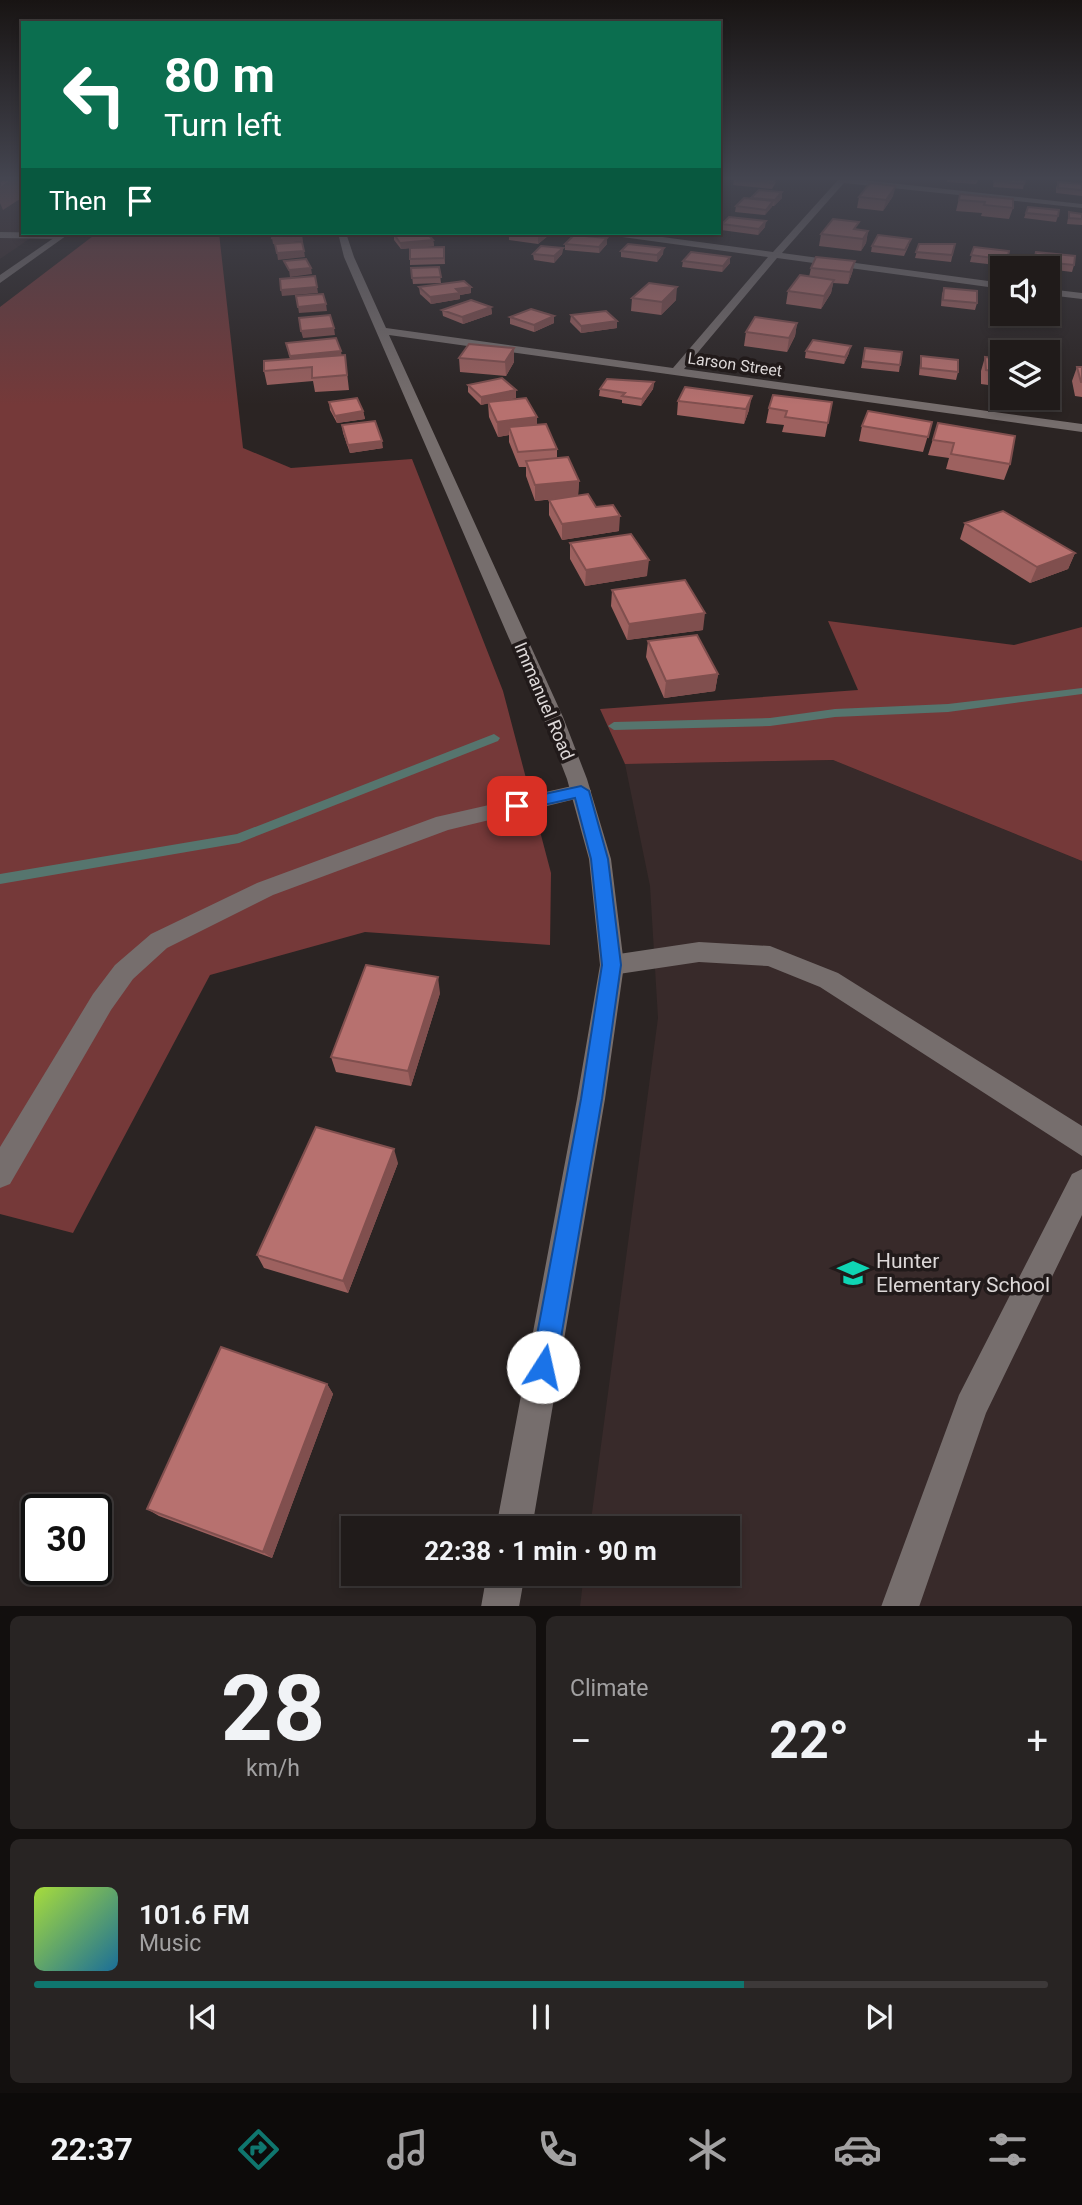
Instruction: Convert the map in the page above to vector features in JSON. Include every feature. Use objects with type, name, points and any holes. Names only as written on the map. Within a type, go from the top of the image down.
[{"type":"street","points":[[0,280],[36,255]]},
{"type":"street","name":"Immanuel Road","points":[[348,255],[553,717],[581,791],[600,859],[612,965],[591,1099],[516,1516]]},
{"type":"street","points":[[769,255],[990,284]]},
{"type":"street","points":[[677,372],[724,313],[776,256]]},
{"type":"street","points":[[1060,293],[1082,296]]},
{"type":"street","name":"Larson Street","points":[[383,331],[1082,428]]},
{"type":"street","points":[[0,1174],[102,1002],[124,972],[159,941],[265,889],[444,823],[581,791]]},
{"type":"street","points":[[612,965],[699,952],[770,956],[829,980],[1082,1142]]},
{"type":"street","points":[[900,1606],[971,1407],[1082,1184]]},
{"type":"street","points":[[500,1606],[504,1586]]},
{"type":"shaded area","points":[[68,255],[221,255],[243,448],[291,468],[412,459],[503,691],[551,873],[550,945],[365,932],[210,975],[73,1233],[0,1214],[0,307]]},
{"type":"shaded area","points":[[828,621],[1014,645],[1082,627],[1082,861],[833,760],[625,764],[600,709],[858,690]]},
{"type":"shaded area","name":"Hunter Elementary School","points":[[833,760],[1082,861],[1082,1606],[580,1606],[582,1586],[740,1586],[740,1516],[592,1516],[658,1018],[650,886],[625,764]]},
{"type":"building","points":[[410,255],[444,255],[444,258],[410,259]]},
{"type":"building","points":[[688,255],[730,257],[723,266],[683,261]]},
{"type":"building","points":[[971,255],[1008,255],[990,258]]},
{"type":"building","points":[[1035,255],[1075,256],[1074,265],[1060,264],[1060,256]]},
{"type":"building","points":[[816,257],[855,261],[850,272],[811,268]]},
{"type":"building","points":[[306,259],[311,268],[289,270],[284,261]]},
{"type":"building","points":[[439,267],[441,277],[412,278],[411,268]]},
{"type":"building","points":[[800,275],[834,280],[824,296],[788,291]]},
{"type":"building","points":[[315,276],[317,287],[281,290],[280,279]]},
{"type":"building","points":[[464,281],[471,287],[456,289],[460,293],[430,297],[419,287]]},
{"type":"building","points":[[649,283],[677,287],[662,302],[632,298]]},
{"type":"building","points":[[944,288],[977,291],[977,303],[943,300]]},
{"type":"building","points":[[323,294],[326,304],[298,307],[296,296]]},
{"type":"building","points":[[471,300],[491,307],[462,317],[442,310]]},
{"type":"building","points":[[531,309],[554,316],[534,325],[510,317]]},
{"type":"building","points":[[606,311],[617,321],[581,326],[571,315]]},
{"type":"building","points":[[330,315],[334,328],[301,331],[299,318]]},
{"type":"building","points":[[755,317],[797,323],[789,338],[746,332]]},
{"type":"building","points":[[336,338],[341,351],[290,356],[286,343]]},
{"type":"building","points":[[813,340],[851,346],[845,357],[806,351]]},
{"type":"building","points":[[469,344],[514,348],[505,362],[459,358]]},
{"type":"building","points":[[865,348],[902,352],[900,365],[863,361]]},
{"type":"building","points":[[345,355],[347,375],[312,378],[312,367],[264,371],[264,361]]},
{"type":"building","points":[[921,356],[958,360],[958,372],[921,368]]},
{"type":"building","points":[[985,357],[990,358],[990,370],[986,370]]},
{"type":"building","points":[[1077,367],[1082,367],[1082,382],[1081,382]]},
{"type":"building","points":[[502,378],[516,390],[481,397],[468,385]]},
{"type":"building","points":[[607,379],[654,382],[642,399],[600,389]]},
{"type":"building","points":[[685,387],[752,396],[746,409],[678,401]]},
{"type":"building","points":[[773,395],[832,402],[828,423],[785,417],[787,411],[769,408]]},
{"type":"building","points":[[357,398],[363,411],[335,416],[329,402]]},
{"type":"building","points":[[526,398],[537,417],[497,422],[488,402]]},
{"type":"building","points":[[868,411],[932,422],[928,437],[862,426]]},
{"type":"building","points":[[375,421],[382,441],[348,445],[342,425]]},
{"type":"building","points":[[938,423],[1015,436],[1010,464],[951,454],[954,443],[933,440]]},
{"type":"building","points":[[546,424],[557,449],[518,452],[509,427]]},
{"type":"building","points":[[568,457],[579,481],[535,485],[526,461]]},
{"type":"building","points":[[588,494],[596,507],[613,505],[620,516],[562,524],[549,500]]},
{"type":"building","points":[[1003,511],[1075,553],[1037,567],[965,523]]},
{"type":"building","points":[[631,534],[649,560],[586,570],[570,543]]},
{"type":"building","points":[[685,580],[705,613],[629,624],[612,590]]},
{"type":"building","points":[[697,635],[718,674],[666,681],[648,641]]},
{"type":"building","points":[[366,965],[438,977],[408,1071],[331,1057]]},
{"type":"building","points":[[316,1127],[394,1149],[343,1281],[257,1255]]},
{"type":"building","points":[[221,1347],[327,1384],[263,1552],[147,1509]]},
{"type":"waterway","points":[[614,726],[770,722],[835,713],[948,708],[1082,691]]},
{"type":"waterway","points":[[0,879],[239,838],[494,738]]},
{"type":"place","name":"Hunter Elementary School","points":[[853,1273]]},
{"type":"route","points":[[517,806],[581,791],[600,859],[612,965],[543,1367]]}]
